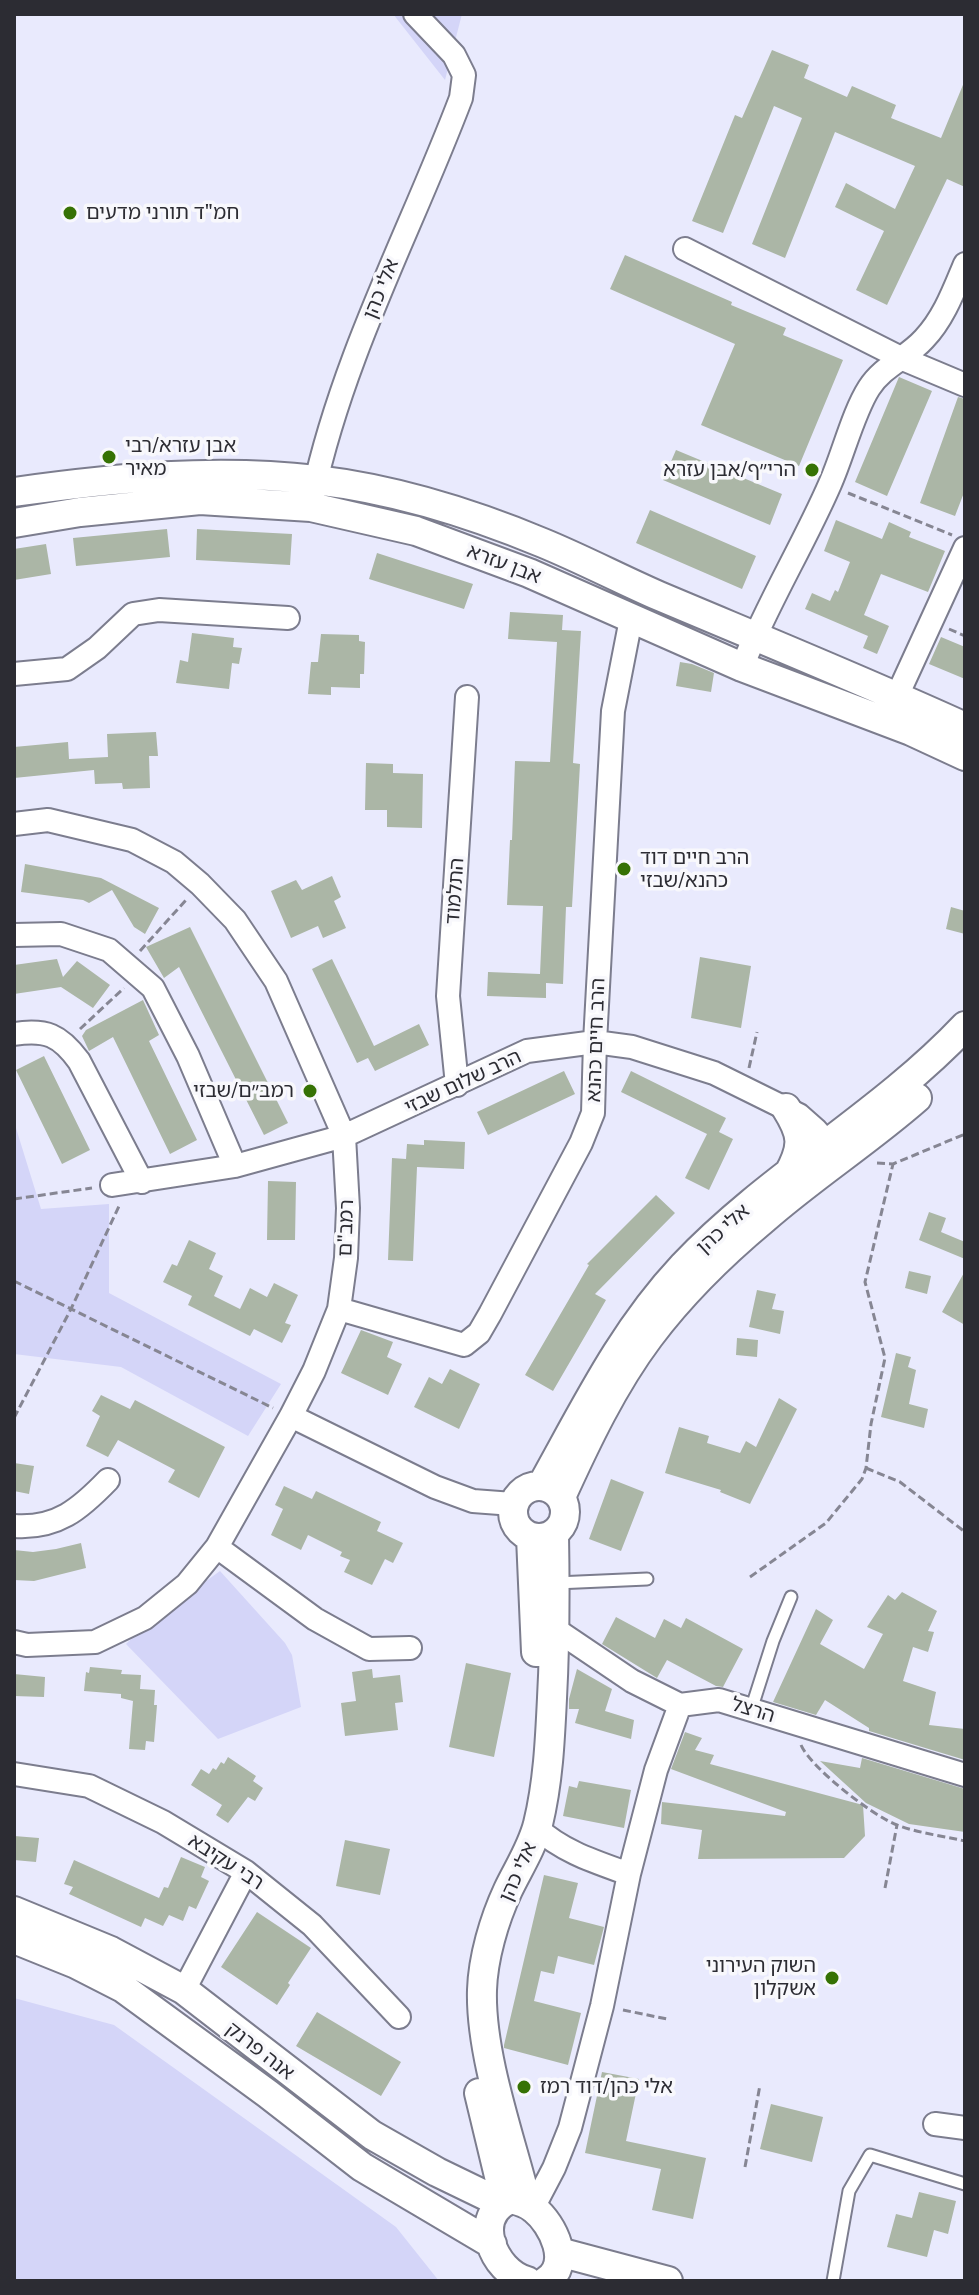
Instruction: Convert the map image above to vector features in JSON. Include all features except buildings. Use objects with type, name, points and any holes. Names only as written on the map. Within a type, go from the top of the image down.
[{"type":"street","name":"אלי כהן","points":[[314,493],[350,367],[461,98],[464,75],[454,55],[415,14]]},
{"type":"street","points":[[685,249],[903,359],[965,385]]},
{"type":"street","points":[[742,667],[754,636],[829,486],[868,389],[882,371],[903,359],[924,340],[944,312],[965,264]]},
{"type":"street","name":"אבן עזרא","points":[[14,492],[78,483],[198,474],[314,493],[424,501],[533,539],[965,727]]},
{"type":"street","name":"אבן עזרא","points":[[14,523],[80,512],[314,493],[529,573],[742,667],[911,731],[965,756]]},
{"type":"street","points":[[897,696],[958,541]]},
{"type":"street","points":[[14,674],[67,669],[97,648],[133,614],[159,610],[288,618]]},
{"type":"street","name":"הרב חיים כהנא","points":[[339,1309],[464,1345],[479,1333],[581,1143],[593,1113],[613,711],[631,619]]},
{"type":"street","name":"התלמוד","points":[[457,1085],[448,996],[467,697]]},
{"type":"street","name":"רמב\"ם","points":[[14,824],[48,820],[132,840],[174,862],[235,920],[276,981],[344,1136],[348,1208],[346,1258],[339,1309],[314,1371],[291,1416],[217,1547],[187,1584],[145,1618],[95,1642],[27,1645],[14,1642]]},
{"type":"street","points":[[14,935],[61,934],[109,950],[153,988],[188,1056],[235,1166]]},
{"type":"street","name":"אלי כהן","points":[[551,1491],[584,1446],[649,1338],[697,1281],[965,1026]]},
{"type":"street","points":[[14,1034],[30,1031],[49,1034],[66,1043],[79,1061],[128,1183]]},
{"type":"street","name":"הרב שלום שבזי","points":[[128,1183],[235,1166],[344,1136],[527,1051],[595,1042],[632,1047],[714,1073],[786,1108],[816,1130],[834,1151]]},
{"type":"street","name":"אלי כהן","points":[[551,1491],[629,1330],[683,1266],[788,1175],[834,1151],[914,1100],[965,1053]]},
{"type":"street","points":[[786,1108],[800,1140],[788,1175]]},
{"type":"street","points":[[291,1416],[435,1487],[473,1501],[513,1504]]},
{"type":"street","points":[[14,1526],[59,1521],[86,1502],[108,1480]]},
{"type":"street","points":[[527,1488],[551,1491],[565,1513],[564,1521],[542,1536],[515,1525],[513,1504],[527,1488]]},
{"type":"street","name":"אלי כהן","points":[[516,2204],[485,2034],[482,1986],[494,1927],[537,1828],[550,1757],[555,1583],[542,1536]]},
{"type":"street","name":"אלי כהן","points":[[516,2204],[472,2062],[464,1991],[467,1958],[475,1928],[513,1841],[529,1772],[542,1536]]},
{"type":"street","points":[[217,1547],[315,1619],[369,1649],[410,1648]]},
{"type":"street","points":[[520,2280],[510,2275],[499,2262],[492,2244],[490,2219],[516,2204],[554,2168],[570,2128],[602,2006],[629,1874],[656,1770],[680,1705],[632,1681],[555,1629]]},
{"type":"street","name":"הרצל","points":[[680,1705],[719,1700],[965,1775]]},
{"type":"street","name":"רבי עקיבא","points":[[14,1774],[89,1786],[163,1822],[246,1872],[312,1925],[399,2017]]},
{"type":"street","points":[[537,1828],[547,1838],[578,1855],[629,1874]]},
{"type":"street","points":[[184,1990],[246,1872]]},
{"type":"street","name":"אנה פרנק","points":[[14,1911],[111,1951],[184,1990],[372,2135],[437,2172],[516,2204]]},
{"type":"street","name":"אנה פרנק","points":[[14,1939],[76,1964],[123,1988],[362,2167],[492,2244]]},
{"type":"street","points":[[935,2124],[965,2128]]},
{"type":"street","points":[[516,2204],[550,2228],[559,2252],[559,2264],[554,2276],[546,2281]]},
{"type":"street","points":[[559,2252],[668,2281]]},
{"type":"lane","points":[[555,1583],[647,1579]]},
{"type":"lane","points":[[751,1710],[791,1597]]},
{"type":"lane","points":[[844,2281],[833,2281],[849,2191],[870,2155],[965,2184]]},
{"type":"path","points":[[829,486],[958,541]]},
{"type":"path","points":[[66,1043],[132,970],[200,884]]},
{"type":"path","points":[[752,1058],[757,1032]]},
{"type":"path","points":[[834,1151],[893,1164],[965,1134]]},
{"type":"path","points":[[750,1577],[826,1523],[862,1479],[866,1468],[871,1424],[885,1358],[865,1282],[893,1164]]},
{"type":"path","points":[[14,1199],[128,1183]]},
{"type":"path","points":[[14,1418],[71,1309],[128,1183]]},
{"type":"path","points":[[14,1281],[291,1416]]},
{"type":"path","points":[[866,1468],[900,1482],[965,1532]]},
{"type":"path","points":[[794,1723],[802,1750],[870,1811],[897,1825],[965,1841]]},
{"type":"path","points":[[885,1888],[897,1825]]},
{"type":"path","points":[[602,2006],[667,2019]]},
{"type":"path","points":[[745,2167],[760,2085]]},
{"type":"shaded area","points":[[393,14],[462,14],[445,80]]},
{"type":"shaded area","points":[[16,1128],[41,1209],[109,1204],[109,1293],[281,1384],[248,1436],[121,1367],[14,1354]]},
{"type":"shaded area","points":[[220,1571],[285,1643],[292,1655],[301,1707],[218,1739],[126,1644],[143,1627]]},
{"type":"shaded area","points":[[14,1998],[114,2025],[396,2227],[439,2281],[14,2281]]},
{"type":"place","name":"חמ\"ד תורני מדעים","points":[[70,213]]},
{"type":"place","name":"אבן עזרא/רבי מאיר","points":[[109,457]]},
{"type":"place","name":"הרי״ף/אבן עזרא","points":[[812,470]]},
{"type":"place","name":"הרב חיים דוד כהנא/שבזי","points":[[624,869]]},
{"type":"place","name":"רמב״ם/שבזי","points":[[310,1091]]},
{"type":"place","name":"השוק העירוני אשקלון","points":[[832,1978]]},
{"type":"place","name":"אלי כהן/דוד רמז","points":[[524,2087]]}]
